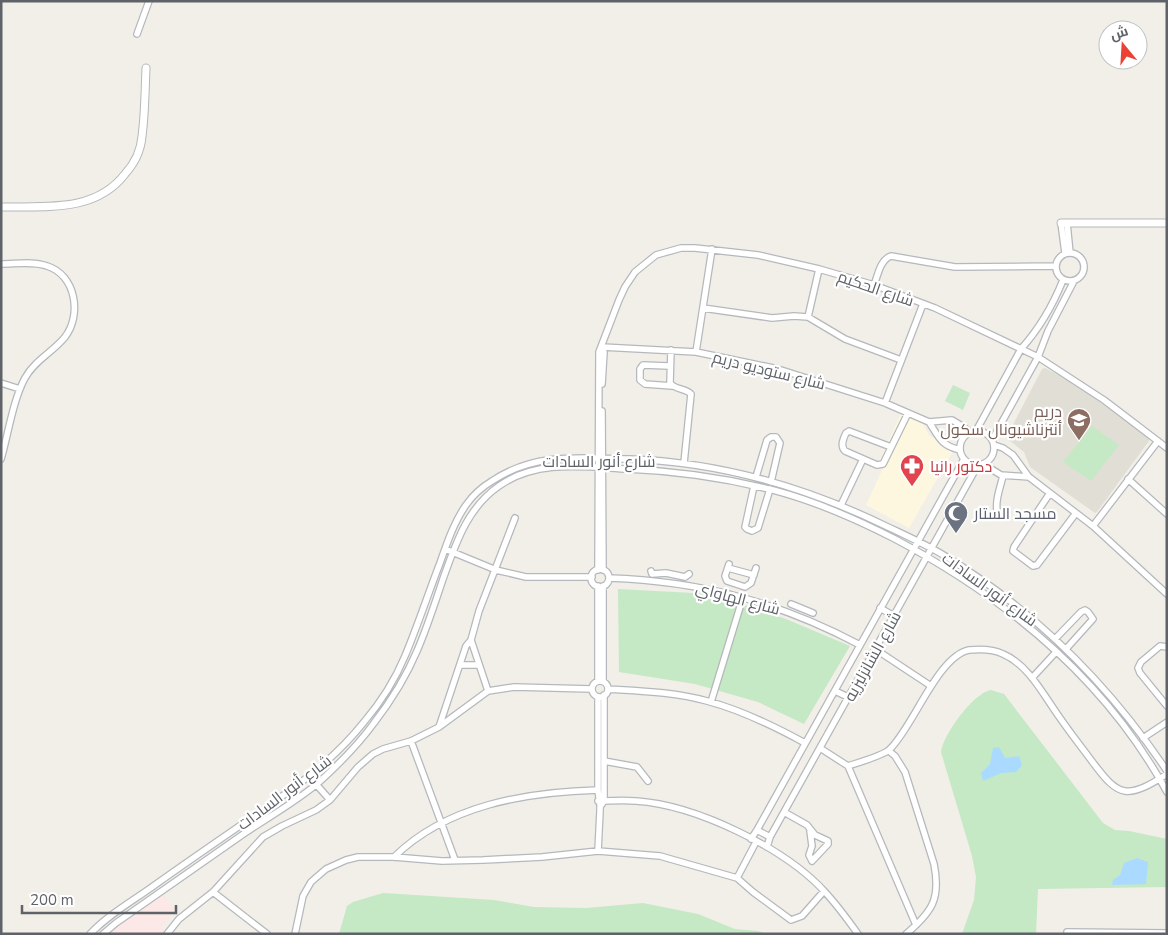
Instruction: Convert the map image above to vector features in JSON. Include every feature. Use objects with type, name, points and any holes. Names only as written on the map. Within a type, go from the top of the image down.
[{"type":"street","points":[[137,34],[150,1]]},
{"type":"street","points":[[1,207],[77,204],[100,196],[120,181],[133,164],[141,144],[146,68]]},
{"type":"street","points":[[1068,253],[1064,223],[1167,223]]},
{"type":"street","points":[[696,352],[712,249]]},
{"type":"street","name":"شارع الحكيم","points":[[600,570],[604,352],[602,347],[610,321],[625,287],[641,266],[656,255],[673,250],[712,249],[758,255],[819,269],[874,285],[951,315],[1038,357],[1104,400],[1167,448]]},
{"type":"street","points":[[980,464],[992,456],[993,442],[1038,357],[1048,331],[1074,281],[1082,276],[1084,267],[1082,258],[1074,253],[1068,253],[1059,258],[1056,266],[1058,274],[1063,280],[1074,281]]},
{"type":"street","points":[[874,285],[883,262],[891,256],[956,267],[1056,266]]},
{"type":"street","points":[[1,264],[39,264],[52,268],[64,278],[75,303],[73,321],[64,338],[31,368],[20,389],[1,459]]},
{"type":"street","points":[[808,318],[819,269]]},
{"type":"street","points":[[1030,477],[1003,476],[980,464],[972,464],[964,459],[960,450],[962,440],[973,432],[1021,349],[1031,338],[1050,309],[1063,280]]},
{"type":"street","points":[[885,403],[923,304]]},
{"type":"street","points":[[703,308],[772,318],[794,316],[808,318],[845,339],[901,360]]},
{"type":"street","name":"شارع ستوديو دريم","points":[[602,347],[696,352],[794,373],[885,403],[929,422],[952,420],[973,432]]},
{"type":"street","points":[[670,350],[669,380],[672,386]]},
{"type":"street","points":[[670,366],[643,365],[640,369],[640,380],[645,384],[672,386],[691,394],[684,463]]},
{"type":"street","points":[[1,383],[20,389]]},
{"type":"street","points":[[891,447],[854,432],[846,433],[842,444],[843,449],[863,459],[877,465],[883,464],[908,413]]},
{"type":"street","points":[[929,422],[940,441],[950,448],[960,450]]},
{"type":"street","points":[[973,432],[985,433],[993,442],[1014,455],[1030,477],[1093,526],[1167,594]]},
{"type":"street","points":[[756,477],[767,440],[771,437],[776,437],[780,443],[771,482]]},
{"type":"street","points":[[1093,526],[1158,440]]},
{"type":"street","name":"شارع أنور السادات","points":[[90,934],[104,921],[309,777],[348,740],[377,705],[391,684],[405,657],[445,550],[466,504],[488,484],[510,470],[551,458],[659,460],[728,470],[823,497],[932,548],[973,573],[1055,639],[1117,704],[1166,771]]},
{"type":"street","points":[[842,505],[863,459]]},
{"type":"street","name":"شارع الشانزليزيه","points":[[737,878],[757,830],[964,459]]},
{"type":"street","name":"شارع الشانزليزيه","points":[[766,847],[802,779],[980,464]]},
{"type":"street","name":"شارع أنور السادات","points":[[103,934],[316,784],[358,742],[394,694],[417,651],[453,552],[473,510],[502,484],[521,474],[543,468],[563,466],[601,467],[673,471],[713,476],[805,500],[846,516],[914,549],[993,598],[1025,623],[1056,652],[1087,682],[1113,712],[1167,792]]},
{"type":"street","points":[[998,515],[997,498],[1003,476]]},
{"type":"street","points":[[1128,479],[1167,514]]},
{"type":"street","points":[[488,484],[493,491]]},
{"type":"street","points":[[754,486],[745,526],[752,531],[758,528],[770,490]]},
{"type":"street","points":[[1050,493],[1014,547],[1013,551],[1015,554],[1032,566],[1037,565],[1076,513]]},
{"type":"street","points":[[439,727],[466,646],[471,640],[479,611],[515,518]]},
{"type":"street","points":[[445,550],[496,570],[536,577],[592,577]]},
{"type":"street","points":[[754,575],[728,566],[726,579],[745,587],[749,586],[754,575],[756,568]]},
{"type":"street","points":[[600,570],[607,573],[609,578],[608,582],[601,586],[593,583],[592,577],[594,572],[600,570]]},
{"type":"street","points":[[651,571],[652,574],[674,574],[685,577],[689,574]]},
{"type":"street","points":[[666,574],[666,582]]},
{"type":"street","points":[[673,582],[674,574]]},
{"type":"street","name":"شارع الهاواي","points":[[609,578],[673,582],[743,597],[795,614],[860,645]]},
{"type":"street","points":[[735,595],[737,584]]},
{"type":"street","points":[[600,681],[601,586]]},
{"type":"street","points":[[711,702],[743,597]]},
{"type":"street","points":[[791,604],[813,613]]},
{"type":"street","points":[[795,614],[798,607]]},
{"type":"street","points":[[880,608],[894,616]]},
{"type":"street","points":[[802,617],[805,610]]},
{"type":"street","points":[[1055,639],[1081,612],[1085,610],[1088,612],[1093,620],[1066,650]]},
{"type":"street","points":[[471,640],[488,692]]},
{"type":"street","points":[[1167,647],[1160,646],[1141,662],[1138,668],[1167,706]]},
{"type":"street","points":[[875,649],[931,686]]},
{"type":"street","points":[[848,766],[889,751],[916,712],[931,686],[952,660],[962,652],[969,650],[989,650],[1012,659],[1032,678],[1088,756],[1111,784],[1126,791],[1134,790],[1150,783],[1166,771]]},
{"type":"street","points":[[1032,678],[1056,652]]},
{"type":"street","points":[[460,665],[479,665]]},
{"type":"street","points":[[600,681],[606,684],[608,688],[646,691],[711,702],[750,716],[805,743]]},
{"type":"street","points":[[600,681],[594,684],[592,689],[594,695],[601,696]]},
{"type":"street","points":[[167,934],[179,919],[213,892],[263,837],[316,810],[330,800],[358,767],[373,754],[383,749],[412,741],[439,727],[488,692],[514,687],[592,689]]},
{"type":"street","points":[[601,803],[598,790],[601,696],[608,688]]},
{"type":"street","points":[[834,691],[848,697]]},
{"type":"street","points":[[598,851],[604,761],[601,696]]},
{"type":"street","points":[[1143,738],[1167,722]]},
{"type":"street","points":[[412,741],[455,860]]},
{"type":"street","points":[[820,748],[848,766],[916,925]]},
{"type":"street","points":[[889,751],[898,761],[904,772],[937,878],[937,890],[930,910],[906,934]]},
{"type":"street","points":[[604,761],[637,767],[648,781]]},
{"type":"street","points":[[789,773],[802,779]]},
{"type":"street","points":[[309,777],[330,800]]},
{"type":"street","points":[[394,857],[422,833],[472,811],[537,794],[598,790]]},
{"type":"street","points":[[601,803],[637,801],[696,814],[753,840],[805,874],[824,892],[858,934]]},
{"type":"street","points":[[784,812],[806,823],[815,835],[826,839],[828,842],[812,861],[809,855],[812,846],[810,830]]},
{"type":"street","points":[[757,830],[770,837]]},
{"type":"street","points":[[295,934],[306,888],[326,869],[358,857],[455,860],[533,858],[598,851],[660,856],[737,878],[791,920],[802,916],[824,892]]},
{"type":"street","points":[[213,892],[267,934]]},
{"type":"street","points":[[1067,932],[1167,933]]},
{"type":"shaded area","name":"دريم أنترناشيونال سكول","points":[[1045,368],[1074,383],[1149,438],[1149,441],[1095,513],[1030,467],[1024,452],[1006,438],[1042,369]]},
{"type":"shaded area","points":[[903,409],[921,420],[929,435],[951,448],[952,453],[909,528],[866,505],[884,466],[879,462]]},
{"type":"shaded area","points":[[163,895],[175,909],[161,928],[164,930],[162,934],[108,934]]},
{"type":"green space","points":[[953,385],[970,393],[963,410],[945,401]]},
{"type":"green space","points":[[1092,426],[1119,445],[1091,481],[1063,462]]},
{"type":"green space","points":[[618,589],[712,594],[786,619],[850,646],[804,724],[758,702],[695,684],[619,672]]},
{"type":"green space","points":[[991,690],[1004,694],[1103,823],[1115,830],[1167,839],[1167,887],[1038,889],[1036,934],[962,934],[974,900],[976,877],[972,856],[941,752],[947,736],[968,706],[984,693]]},
{"type":"green space","points":[[383,893],[494,900],[534,907],[586,908],[643,903],[698,914],[735,929],[758,931],[766,934],[339,934],[347,906],[353,902]]},
{"type":"water","points":[[999,747],[1005,758],[1019,756],[1022,765],[1016,772],[1001,773],[983,781],[981,773],[990,764],[993,748]]},
{"type":"water","points":[[1137,858],[1148,862],[1146,884],[1112,885],[1113,880],[1120,875],[1124,863]]},
{"type":"place","name":"دريم أنترناشيونال سكول","points":[[1079,441]]},
{"type":"place","name":"دكتور رانيا","points":[[912,487]]},
{"type":"place","name":"مسجد الستار","points":[[956,534]]}]
